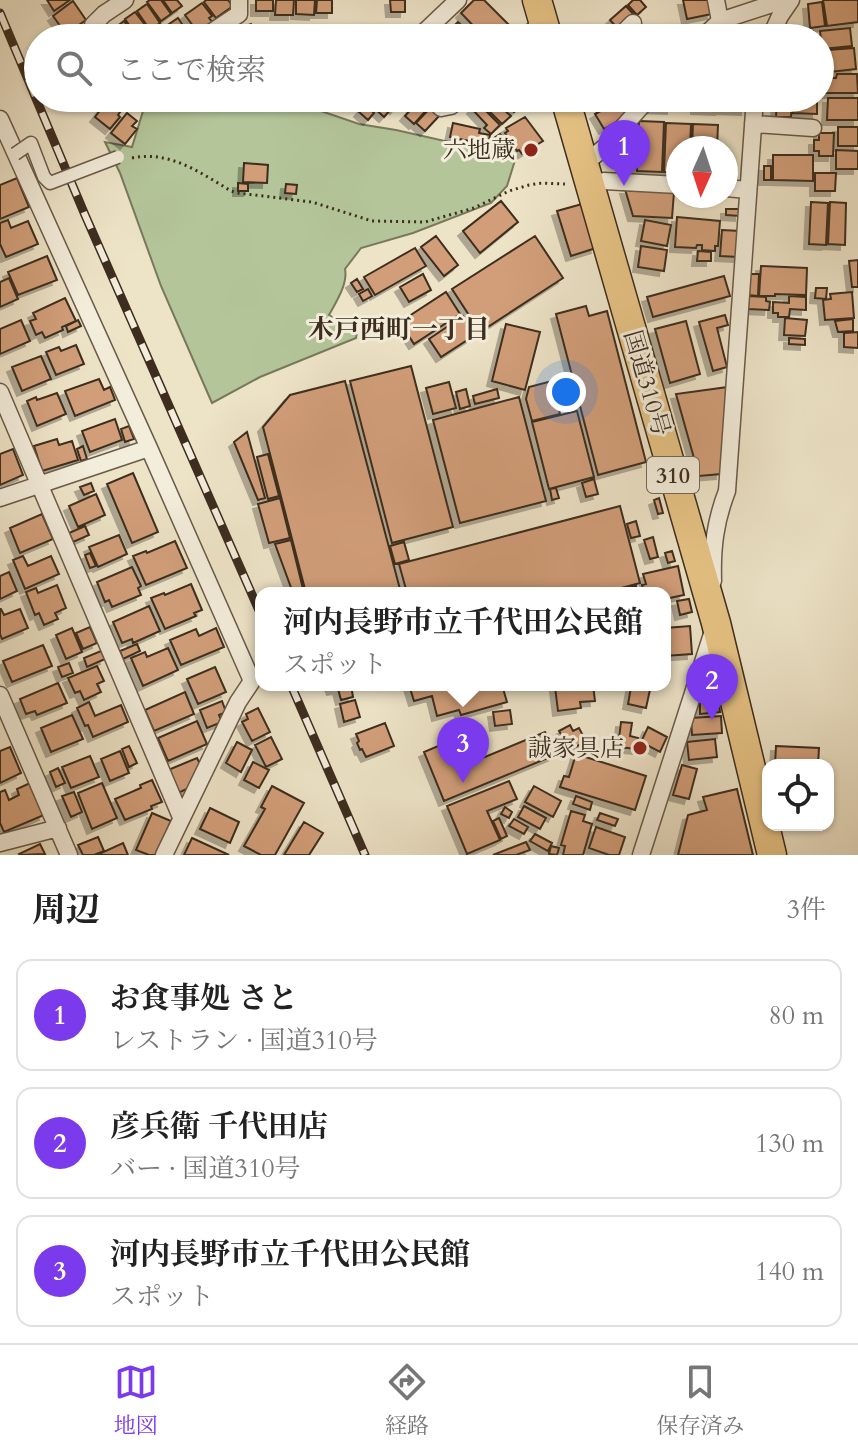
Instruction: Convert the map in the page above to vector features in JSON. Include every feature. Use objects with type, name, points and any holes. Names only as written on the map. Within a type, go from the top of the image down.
[{"type":"highway","name":"国道310号","points":[[569,112],[716,623],[772,855]]},
{"type":"street","points":[[92,0],[98,20],[125,0]]},
{"type":"street","points":[[224,24],[239,14],[239,0]]},
{"type":"street","points":[[433,24],[458,0]]},
{"type":"street","points":[[716,0],[720,21]]},
{"type":"street","points":[[717,24],[784,0]]},
{"type":"street","points":[[776,24],[791,0]]},
{"type":"street","points":[[636,112],[605,147],[587,174],[604,181],[666,184]]},
{"type":"street","points":[[641,855],[716,623],[712,552],[719,513],[727,491],[754,112]]},
{"type":"street","points":[[0,119],[8,156],[149,448],[252,681],[238,702],[164,855]]},
{"type":"street","points":[[753,124],[813,128]]},
{"type":"street","points":[[8,156],[31,143],[44,177],[50,183],[118,157]]},
{"type":"street","points":[[738,189],[748,190]]},
{"type":"street","points":[[0,392],[181,817]]},
{"type":"street","points":[[0,498],[149,448]]},
{"type":"street","points":[[0,695],[69,855]]},
{"type":"street","points":[[0,843],[58,828]]},
{"type":"path","points":[[118,157],[123,160],[136,156],[166,159],[183,164],[238,193],[312,202],[359,218],[397,223],[425,222],[474,208],[529,185],[587,174]]},
{"type":"green space","points":[[143,112],[324,112],[359,124],[516,157],[507,186],[491,203],[413,233],[361,248],[345,269],[343,287],[329,315],[357,332],[356,338],[260,377],[212,403],[161,286],[120,173],[105,142],[132,147]]},
{"type":"building","points":[[47,0],[70,0],[54,11]]},
{"type":"building","points":[[161,0],[171,14],[161,21],[147,2]]},
{"type":"building","points":[[163,0],[177,0],[182,6],[172,13]]},
{"type":"building","points":[[228,0],[233,6],[216,18],[204,2]]},
{"type":"building","points":[[256,0],[273,0],[273,11],[256,11]]},
{"type":"building","points":[[276,0],[294,0],[293,15],[275,15]]},
{"type":"building","points":[[296,0],[315,0],[314,15],[296,14]]},
{"type":"building","points":[[317,0],[332,0],[332,13],[316,13]]},
{"type":"building","points":[[390,0],[405,0],[405,12],[391,12]]},
{"type":"building","points":[[474,0],[484,0],[508,24],[472,24],[461,13]]},
{"type":"building","points":[[633,0],[640,0],[646,7],[637,15],[628,5]]},
{"type":"building","points":[[683,0],[710,0],[712,14],[687,19]]},
{"type":"building","points":[[823,0],[858,0],[858,22],[827,24]]},
{"type":"building","points":[[73,1],[86,20],[80,24],[59,24],[53,16]]},
{"type":"building","points":[[822,2],[825,24],[810,24],[808,4]]},
{"type":"building","points":[[202,3],[212,16],[209,18],[213,23],[192,24],[185,15]]},
{"type":"building","points":[[147,4],[160,23],[146,24],[137,11]]},
{"type":"building","points":[[626,6],[635,16],[626,24],[614,24],[610,20]]},
{"type":"building","points":[[135,12],[144,24],[128,24],[125,19]]},
{"type":"building","points":[[850,28],[852,46],[834,48],[834,30]]},
{"type":"building","points":[[854,48],[856,69],[834,72],[834,50]]},
{"type":"building","points":[[837,74],[857,74],[858,93],[834,93]]},
{"type":"building","points":[[834,98],[858,98],[858,120],[827,120],[827,112],[834,112]]},
{"type":"building","points":[[99,112],[120,112],[120,117],[110,129],[95,117]]},
{"type":"building","points":[[359,112],[374,113],[368,120]]},
{"type":"building","points":[[409,112],[425,112],[414,124],[405,116]]},
{"type":"building","points":[[426,112],[440,115],[425,131],[416,123]]},
{"type":"building","points":[[475,112],[487,112],[500,125],[491,134],[484,128],[487,125]]},
{"type":"building","points":[[490,112],[506,112],[511,116],[502,124]]},
{"type":"building","points":[[626,112],[628,115],[604,129],[595,114]]},
{"type":"building","points":[[776,112],[791,112],[791,117],[776,117]]},
{"type":"building","points":[[127,113],[137,121],[132,126],[137,129],[125,144],[111,133]]},
{"type":"building","points":[[525,117],[543,141],[522,154],[505,133],[508,131],[506,128]]},
{"type":"building","points":[[639,121],[664,122],[662,172],[637,171]]},
{"type":"building","points":[[453,123],[480,129],[479,133],[490,135],[488,145],[450,137]]},
{"type":"building","points":[[666,123],[691,124],[690,136],[666,136],[664,172]]},
{"type":"building","points":[[693,124],[718,125],[718,136],[692,136]]},
{"type":"building","points":[[838,127],[858,127],[858,146],[838,146]]},
{"type":"building","points":[[819,133],[834,133],[833,156],[819,156],[819,151],[814,151],[814,140],[819,140]]},
{"type":"building","points":[[500,134],[510,146],[504,151],[494,138]]},
{"type":"building","points":[[836,150],[858,151],[858,169],[836,169]]},
{"type":"building","points":[[773,155],[813,155],[813,181],[773,180]]},
{"type":"building","points":[[244,163],[268,165],[267,183],[243,182]]},
{"type":"building","points":[[764,166],[771,166],[771,180],[764,180]]},
{"type":"building","points":[[815,173],[836,173],[835,191],[815,191]]},
{"type":"building","points":[[17,178],[29,207],[0,219],[0,185]]},
{"type":"building","points":[[238,183],[248,184],[248,191],[238,191]]},
{"type":"building","points":[[286,184],[297,185],[296,194],[285,193]]},
{"type":"building","points":[[625,189],[666,192],[666,208],[673,208],[672,218],[633,216]]},
{"type":"building","points":[[501,201],[518,222],[480,253],[463,231]]},
{"type":"building","points":[[811,202],[828,203],[826,245],[809,244]]},
{"type":"building","points":[[830,202],[846,203],[845,245],[828,244]]},
{"type":"building","points":[[582,204],[596,248],[571,256],[557,211]]},
{"type":"building","points":[[726,209],[740,209],[740,216],[726,215]]},
{"type":"building","points":[[677,217],[720,221],[715,251],[702,250],[702,245],[696,248],[675,247]]},
{"type":"building","points":[[8,220],[11,228],[28,221],[38,244],[6,257],[0,244],[0,223]]},
{"type":"building","points":[[645,220],[671,225],[667,246],[641,241]]},
{"type":"building","points":[[722,230],[740,231],[738,257],[720,256]]},
{"type":"building","points":[[436,236],[458,265],[444,276],[421,247]]},
{"type":"building","points":[[535,236],[563,278],[480,332],[452,289]]},
{"type":"building","points":[[641,246],[667,250],[664,271],[638,267]]},
{"type":"building","points":[[415,248],[426,266],[375,295],[364,277]]},
{"type":"building","points":[[698,251],[711,252],[711,261],[697,261]]},
{"type":"building","points":[[47,256],[57,280],[18,295],[8,272]]},
{"type":"building","points":[[858,260],[858,287],[852,287],[849,261]]},
{"type":"building","points":[[761,266],[807,268],[806,295],[759,296]]},
{"type":"building","points":[[423,274],[431,290],[409,302],[400,287]]},
{"type":"building","points":[[749,274],[759,274],[758,296],[748,295]]},
{"type":"building","points":[[724,276],[730,296],[653,317],[647,297]]},
{"type":"building","points":[[9,278],[18,299],[0,307],[0,282]]},
{"type":"building","points":[[357,279],[363,289],[357,292],[351,283]]},
{"type":"building","points":[[816,288],[827,288],[826,299],[815,298]]},
{"type":"building","points":[[368,289],[372,296],[363,301],[359,294]]},
{"type":"building","points":[[446,292],[460,314],[414,344],[400,322]]},
{"type":"building","points":[[852,292],[854,318],[825,320],[823,300],[831,299],[830,294]]},
{"type":"building","points":[[748,296],[766,297],[766,301],[770,302],[769,310],[747,309]]},
{"type":"building","points":[[789,296],[806,297],[806,310],[790,309],[789,317],[778,317],[778,313],[773,313],[773,302],[789,303]]},
{"type":"building","points":[[65,298],[76,321],[45,338],[42,332],[36,335],[30,321],[36,319],[33,313]]},
{"type":"building","points":[[586,306],[589,316],[607,311],[646,462],[598,475],[556,314]]},
{"type":"building","points":[[725,315],[728,325],[717,328],[727,367],[713,371],[699,322]]},
{"type":"building","points":[[463,316],[475,335],[441,357],[429,339]]},
{"type":"building","points":[[785,318],[807,320],[805,336],[784,335]]},
{"type":"building","points":[[853,319],[853,331],[838,332],[835,321]]},
{"type":"building","points":[[21,320],[30,341],[0,354],[0,329]]},
{"type":"building","points":[[78,320],[81,326],[68,332],[66,326]]},
{"type":"building","points":[[686,321],[700,374],[670,383],[655,329]]},
{"type":"building","points":[[506,324],[540,332],[525,390],[492,381]]},
{"type":"building","points":[[858,332],[858,348],[844,347],[844,333]]},
{"type":"building","points":[[789,338],[805,339],[805,345],[789,344]]},
{"type":"building","points":[[76,345],[84,364],[56,375],[46,352],[59,347],[61,351]]},
{"type":"building","points":[[41,356],[51,379],[22,391],[12,367]]},
{"type":"building","points":[[411,366],[453,527],[392,543],[350,381]]},
{"type":"building","points":[[99,379],[104,390],[110,387],[115,400],[75,416],[65,391]]},
{"type":"building","points":[[345,381],[399,587],[304,587],[263,427],[290,395]]},
{"type":"building","points":[[552,381],[560,414],[532,421],[526,399],[529,387]]},
{"type":"building","points":[[449,382],[456,408],[433,414],[426,388]]},
{"type":"building","points":[[728,387],[721,474],[699,476],[676,394]]},
{"type":"building","points":[[466,389],[470,406],[460,409],[456,392]]},
{"type":"building","points":[[497,389],[499,398],[475,404],[473,396]]},
{"type":"building","points":[[57,393],[66,414],[37,426],[27,401]]},
{"type":"building","points":[[519,397],[546,501],[460,523],[433,420]]},
{"type":"building","points":[[577,411],[594,477],[549,489],[532,422]]},
{"type":"building","points":[[115,419],[122,440],[90,452],[82,431]]},
{"type":"building","points":[[129,426],[134,439],[125,442],[121,429]]},
{"type":"building","points":[[247,432],[265,498],[258,500],[234,442]]},
{"type":"building","points":[[57,439],[59,445],[72,441],[78,460],[42,471],[34,446]]},
{"type":"building","points":[[83,446],[87,459],[81,461],[77,449]]},
{"type":"building","points":[[13,449],[23,475],[0,485],[0,454]]},
{"type":"building","points":[[268,454],[279,496],[268,499],[257,457]]},
{"type":"building","points":[[133,473],[158,532],[132,543],[107,484]]},
{"type":"building","points":[[594,479],[598,494],[586,497],[582,483]]},
{"type":"building","points":[[91,483],[94,491],[84,495],[80,487]]},
{"type":"building","points":[[556,488],[559,498],[552,500],[550,489]]},
{"type":"building","points":[[96,494],[105,515],[78,527],[69,506]]},
{"type":"building","points":[[280,498],[290,538],[269,543],[258,504]]},
{"type":"building","points":[[659,498],[663,513],[658,514],[654,500]]},
{"type":"building","points":[[620,506],[640,583],[625,587],[405,587],[399,564]]},
{"type":"building","points":[[42,514],[53,539],[20,553],[10,528]]},
{"type":"building","points":[[636,521],[640,536],[631,538],[627,524]]},
{"type":"building","points":[[85,526],[89,535],[73,542],[69,533]]},
{"type":"building","points":[[119,535],[127,554],[98,567],[89,547]]},
{"type":"building","points":[[653,537],[658,557],[650,559],[644,540]]},
{"type":"building","points":[[291,540],[303,587],[291,587],[275,544]]},
{"type":"building","points":[[175,541],[187,568],[146,585],[133,556]]},
{"type":"building","points":[[404,542],[409,560],[395,564],[390,546]]},
{"type":"building","points":[[672,551],[675,561],[668,563],[665,553]]},
{"type":"building","points":[[90,553],[96,566],[90,568],[85,555]]},
{"type":"building","points":[[23,556],[28,566],[51,556],[59,574],[25,589],[13,560]]},
{"type":"building","points":[[678,566],[684,595],[671,598],[671,587],[642,587],[646,584],[643,574]]},
{"type":"building","points":[[132,567],[141,586],[138,588],[141,595],[112,607],[109,600],[105,602],[97,582]]},
{"type":"building","points":[[9,572],[17,591],[0,599],[0,576]]},
{"type":"building","points":[[191,584],[202,610],[194,613],[196,616],[165,629],[151,598]]},
{"type":"building","points":[[57,585],[66,608],[55,613],[58,619],[44,625],[39,613],[35,615],[26,592],[36,588],[38,593]]},
{"type":"building","points":[[689,599],[692,612],[680,615],[677,601]]},
{"type":"building","points":[[149,606],[160,631],[133,643],[132,639],[122,643],[113,622]]},
{"type":"building","points":[[0,609],[4,615],[20,609],[28,628],[2,639]]},
{"type":"building","points":[[690,626],[692,654],[671,656],[671,628]]},
{"type":"building","points":[[90,627],[97,643],[83,649],[76,633]]},
{"type":"building","points":[[72,628],[82,652],[66,659],[56,635]]},
{"type":"building","points":[[216,628],[224,647],[181,665],[170,640],[196,629],[199,636]]},
{"type":"building","points":[[137,644],[140,651],[123,659],[120,651]]},
{"type":"building","points":[[43,645],[52,666],[12,682],[3,661]]},
{"type":"building","points":[[168,648],[178,670],[143,686],[131,658],[145,652],[147,657]]},
{"type":"building","points":[[101,651],[105,659],[87,667],[84,658]]},
{"type":"building","points":[[69,663],[73,673],[62,677],[58,667]]},
{"type":"building","points":[[97,666],[104,681],[97,684],[101,692],[84,700],[80,691],[75,693],[68,678]]},
{"type":"building","points":[[215,667],[226,692],[198,704],[187,679]]},
{"type":"building","points":[[58,683],[67,703],[37,715],[35,711],[26,714],[20,699]]},
{"type":"building","points":[[339,691],[352,691],[353,697],[341,700]]},
{"type":"building","points":[[411,691],[504,691],[507,702],[461,715],[459,710],[437,716],[432,696],[414,701]]},
{"type":"building","points":[[556,691],[594,691],[595,701],[580,702],[581,708],[558,711]]},
{"type":"building","points":[[630,691],[650,691],[646,708],[628,704]]},
{"type":"building","points":[[185,692],[194,714],[154,731],[145,710]]},
{"type":"building","points":[[717,692],[720,712],[700,714],[700,695]]},
{"type":"building","points":[[355,700],[360,717],[344,722],[340,704]]},
{"type":"building","points":[[222,701],[226,712],[219,715],[222,722],[207,728],[200,710]]},
{"type":"building","points":[[89,702],[95,716],[121,705],[128,722],[93,737],[77,708]]},
{"type":"building","points":[[258,708],[270,732],[252,741],[242,722],[248,719],[246,714]]},
{"type":"building","points":[[510,710],[512,724],[495,726],[493,712]]},
{"type":"building","points":[[72,715],[83,739],[51,752],[41,728]]},
{"type":"building","points":[[721,716],[722,733],[692,735],[691,718]]},
{"type":"building","points":[[197,721],[207,744],[168,761],[158,738]]},
{"type":"building","points":[[621,722],[632,723],[630,736],[638,738],[637,749],[618,747]]},
{"type":"building","points":[[385,723],[394,746],[366,757],[360,750],[356,734]]},
{"type":"building","points":[[570,725],[573,731],[579,728],[586,741],[570,750],[559,731]]},
{"type":"building","points":[[648,727],[667,737],[660,752],[641,742]]},
{"type":"building","points":[[545,732],[555,755],[444,801],[424,752],[457,738],[468,764]]},
{"type":"building","points":[[271,737],[282,759],[266,767],[255,745]]},
{"type":"building","points":[[715,739],[717,757],[689,760],[687,742]]},
{"type":"building","points":[[237,742],[252,750],[241,772],[226,763]]},
{"type":"building","points":[[129,746],[137,763],[129,767],[122,749]]},
{"type":"building","points":[[776,746],[819,748],[818,759],[775,759]]},
{"type":"building","points":[[10,747],[21,773],[0,783],[0,751]]},
{"type":"building","points":[[120,751],[129,773],[110,781],[101,759]]},
{"type":"building","points":[[576,754],[646,776],[635,810],[560,787],[564,776],[569,777]]},
{"type":"building","points":[[90,756],[99,777],[71,788],[62,767]]},
{"type":"building","points":[[197,758],[201,766],[189,788],[178,793],[168,770]]},
{"type":"building","points":[[253,762],[269,770],[259,788],[244,780]]},
{"type":"building","points":[[682,765],[697,769],[689,799],[673,795]]},
{"type":"building","points":[[58,768],[65,783],[56,787],[50,772]]},
{"type":"building","points":[[152,780],[162,802],[125,820],[115,799]]},
{"type":"building","points":[[509,781],[517,799],[487,811],[500,840],[467,854],[447,806]]},
{"type":"building","points":[[30,783],[44,815],[4,832],[0,823],[0,792],[5,790],[9,800],[19,795],[17,789]]},
{"type":"building","points":[[102,783],[117,818],[92,829],[78,793]]},
{"type":"building","points":[[272,786],[304,803],[275,855],[261,855],[244,846],[265,809],[261,807]]},
{"type":"building","points":[[534,786],[561,801],[553,817],[525,802]]},
{"type":"building","points":[[737,789],[753,855],[678,855],[688,815],[707,810],[703,797]]},
{"type":"building","points":[[74,792],[82,812],[71,817],[62,796]]},
{"type":"building","points":[[576,796],[592,802],[590,810],[573,804]]},
{"type":"building","points":[[524,806],[546,818],[540,829],[518,817]]},
{"type":"building","points":[[505,807],[512,812],[509,818],[501,814]]},
{"type":"building","points":[[210,808],[239,822],[230,843],[200,829]]},
{"type":"building","points":[[571,811],[585,815],[583,821],[592,824],[583,855],[563,855],[565,846],[561,845]]},
{"type":"building","points":[[152,813],[171,821],[156,855],[136,850]]},
{"type":"building","points":[[600,813],[618,819],[615,826],[597,820]]},
{"type":"building","points":[[499,818],[507,836],[501,839],[493,821]]},
{"type":"building","points":[[514,819],[528,827],[524,834],[509,826]]},
{"type":"building","points":[[304,822],[323,833],[309,855],[284,855]]},
{"type":"building","points":[[596,827],[625,837],[619,855],[589,848]]},
{"type":"building","points":[[535,834],[552,843],[548,851],[530,841]]},
{"type":"building","points":[[98,837],[104,851],[83,855],[78,845]]},
{"type":"building","points":[[192,838],[229,855],[184,855]]},
{"type":"building","points":[[526,842],[530,850],[516,855],[493,855]]},
{"type":"building","points":[[123,843],[128,855],[97,855]]},
{"type":"building","points":[[40,844],[45,854],[19,854]]},
{"type":"building","points":[[551,846],[559,848],[557,855],[549,854]]},
{"type":"railway","points":[[0,13],[24,70]]},
{"type":"railway","points":[[42,112],[255,601]]},
{"type":"railway","points":[[294,691],[365,855]]},
{"type":"place","name":"六地蔵","points":[[531,150]]},
{"type":"place","name":"お食事処 さと","points":[[624,186]]},
{"type":"place","name":"彦兵衛 千代田店","points":[[712,720]]},
{"type":"place","name":"誠家具店","points":[[640,748]]},
{"type":"place","name":"河内長野市立千代田公民館","points":[[463,783]]},
{"type":"district","name":"木戸西町一丁目","points":[[399,329]]}]
